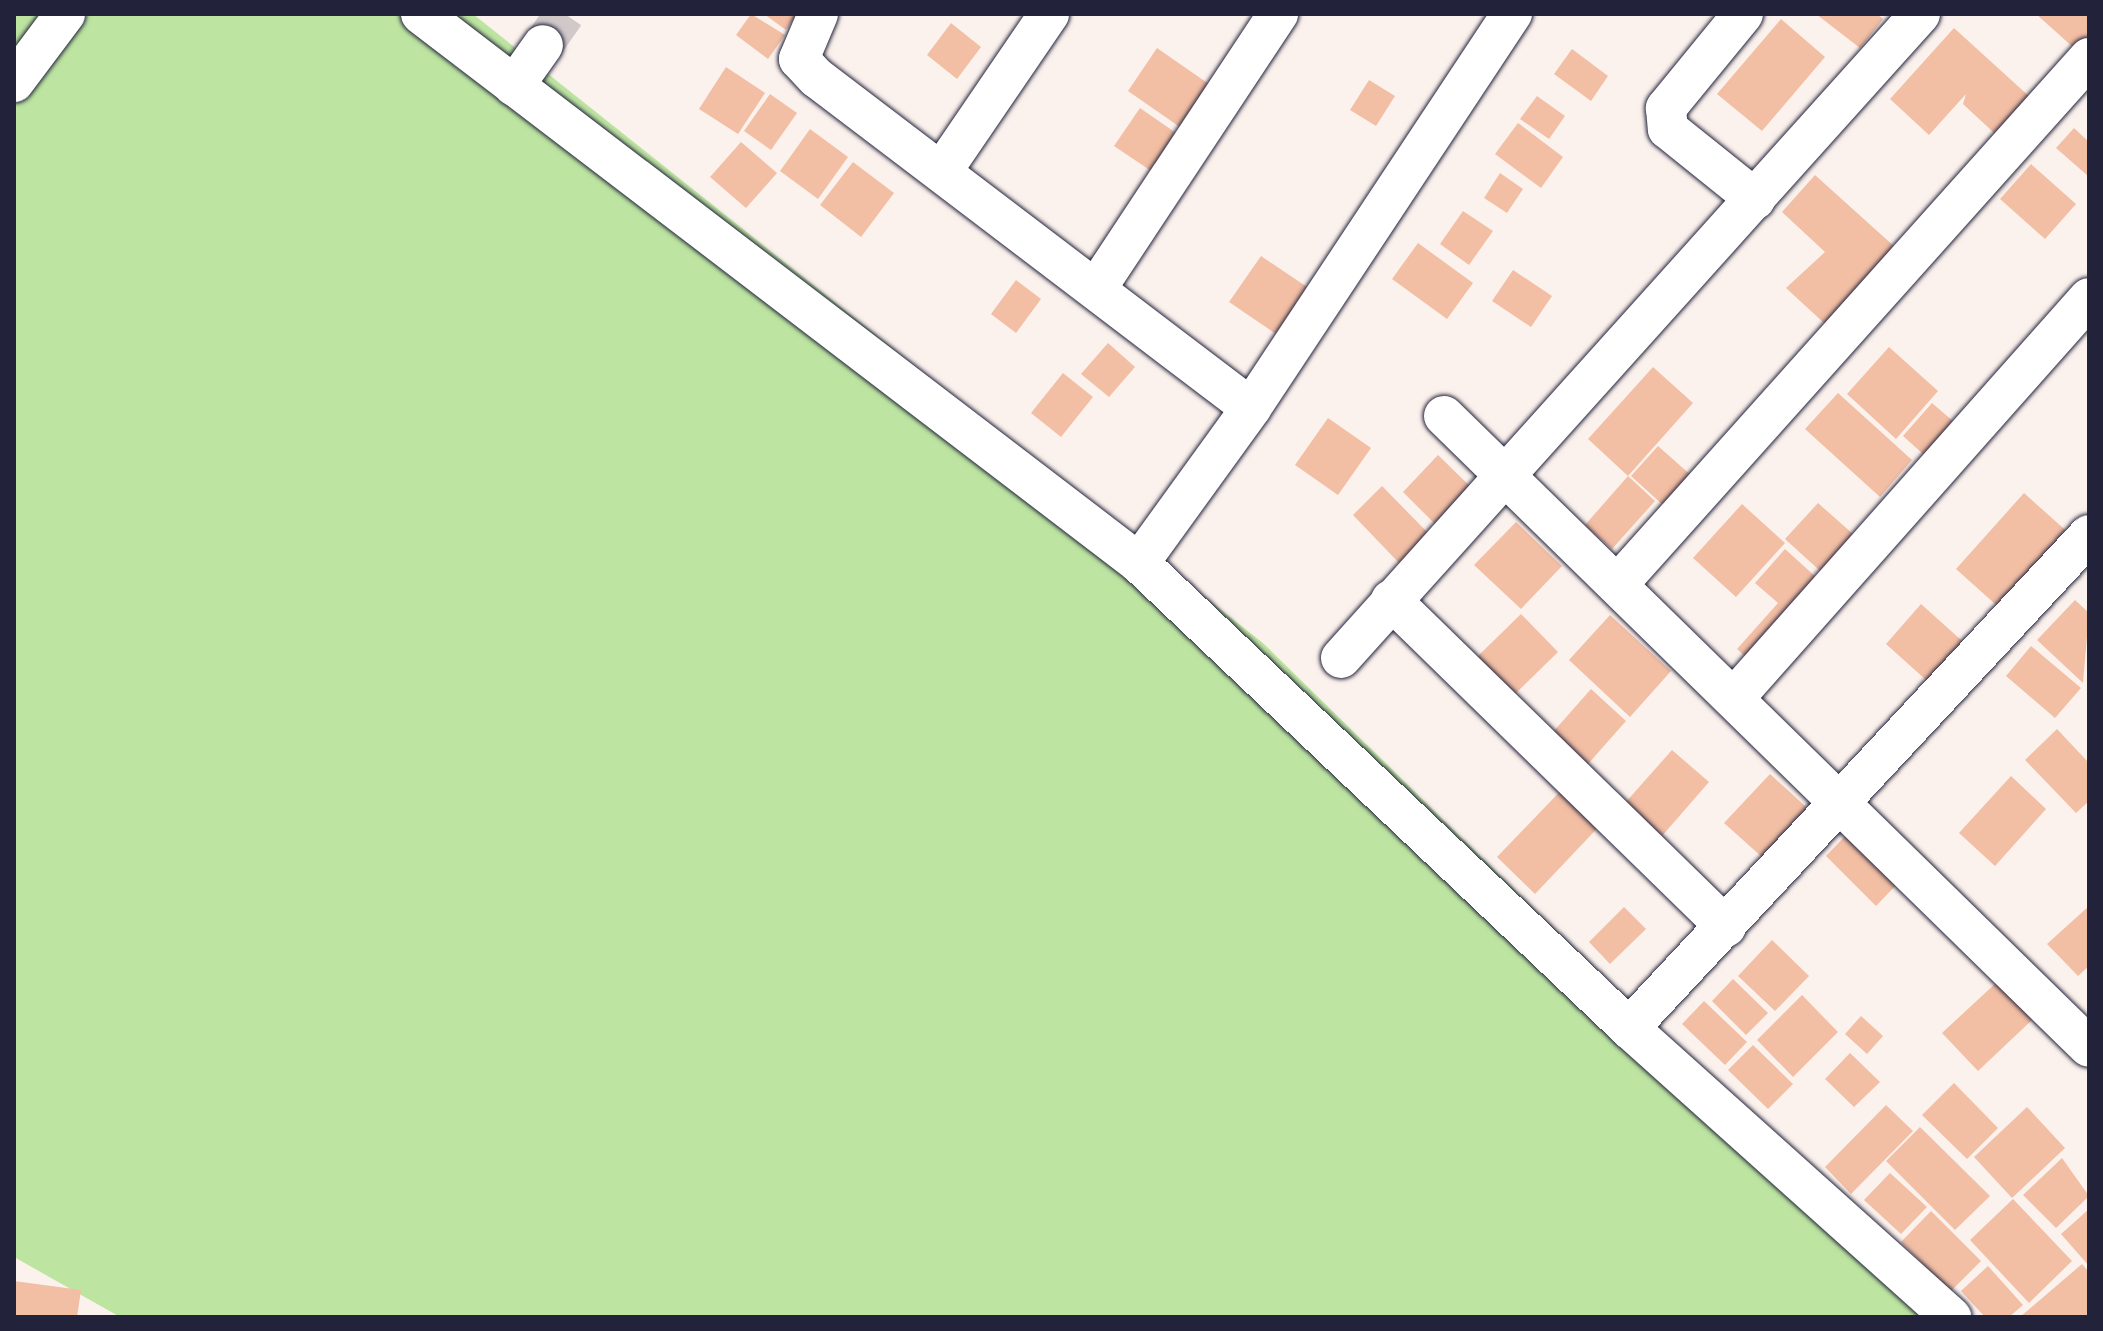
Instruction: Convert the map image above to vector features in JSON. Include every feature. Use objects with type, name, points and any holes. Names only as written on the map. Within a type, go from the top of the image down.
[{"type":"street","points":[[14,82],[65,14]]},
{"type":"street","points":[[818,14],[799,59],[1251,408]]},
{"type":"street","points":[[942,171],[1049,14]]},
{"type":"street","points":[[1096,289],[1278,14]]},
{"type":"street","points":[[1139,563],[1251,408],[1512,14]]},
{"type":"street","points":[[1743,14],[1666,108],[1668,129],[1755,199]]},
{"type":"street","points":[[1341,658],[1504,473],[1920,14]]},
{"type":"street","points":[[442,21],[514,86],[1139,563],[1629,1028],[1951,1317]]},
{"type":"street","points":[[514,86],[543,45]]},
{"type":"street","points":[[1618,584],[2089,58]]},
{"type":"street","points":[[1735,697],[2089,298]]},
{"type":"street","points":[[1444,416],[1845,804],[2089,1047]]},
{"type":"street","points":[[1629,1028],[1845,804],[2089,535]]},
{"type":"street","points":[[1391,600],[1726,927]]},
{"type":"green space","points":[[14,14],[473,14],[1264,644],[1951,1317],[120,1317],[14,1257]]},
{"type":"building","points":[[751,14],[785,35],[768,59],[736,35]]},
{"type":"building","points":[[764,14],[797,14],[786,30]]},
{"type":"building","points":[[1816,14],[1877,14],[1883,19],[1860,48]]},
{"type":"building","points":[[2036,14],[2089,14],[2089,51],[2084,57]]},
{"type":"building","points":[[1781,19],[1825,57],[1762,131],[1717,94]]},
{"type":"building","points":[[951,23],[981,47],[957,79],[927,55]]},
{"type":"building","points":[[1954,28],[2041,107],[2007,145],[1963,104],[1966,94],[1929,135],[1890,99]]},
{"type":"building","points":[[1157,48],[1216,89],[1187,132],[1128,91]]},
{"type":"building","points":[[1572,49],[1608,76],[1591,101],[1554,74]]},
{"type":"building","points":[[726,67],[765,93],[738,134],[699,109]]},
{"type":"building","points":[[1369,80],[1395,96],[1376,126],[1350,110]]},
{"type":"building","points":[[770,94],[797,113],[771,150],[744,131]]},
{"type":"building","points":[[1537,96],[1565,116],[1549,139],[1520,119]]},
{"type":"building","points":[[1140,108],[1189,142],[1163,179],[1114,146]]},
{"type":"building","points":[[1518,123],[1563,157],[1541,188],[1495,154]]},
{"type":"building","points":[[2074,128],[2089,142],[2088,176],[2056,148]]},
{"type":"building","points":[[810,129],[848,157],[818,199],[780,171]]},
{"type":"building","points":[[741,142],[777,173],[746,208],[710,177]]},
{"type":"building","points":[[853,162],[894,193],[861,237],[820,205]]},
{"type":"building","points":[[2031,164],[2076,204],[2045,239],[2000,199]]},
{"type":"building","points":[[1500,173],[1523,189],[1507,213],[1484,198]]},
{"type":"building","points":[[1815,175],[1906,257],[1837,335],[1786,288],[1825,252],[1782,212]]},
{"type":"building","points":[[1463,211],[1493,231],[1469,265],[1440,244]]},
{"type":"building","points":[[1418,243],[1473,283],[1447,319],[1392,279]]},
{"type":"building","points":[[1261,256],[1307,287],[1276,334],[1229,302]]},
{"type":"building","points":[[1513,270],[1552,296],[1531,327],[1492,301]]},
{"type":"building","points":[[1016,280],[1041,299],[1016,333],[991,314]]},
{"type":"building","points":[[1108,343],[1135,367],[1109,397],[1081,374]]},
{"type":"building","points":[[1889,347],[1938,391],[1896,439],[1847,394]]},
{"type":"building","points":[[1653,367],[1693,403],[1628,476],[1588,439]]},
{"type":"building","points":[[1063,373],[1093,397],[1061,437],[1031,413]]},
{"type":"building","points":[[1838,393],[1912,460],[1880,497],[1805,429]]},
{"type":"building","points":[[1932,403],[1961,428],[1932,462],[1903,436]]},
{"type":"building","points":[[1328,418],[1371,448],[1338,495],[1295,465]]},
{"type":"building","points":[[1658,446],[1702,485],[1674,515],[1631,476]]},
{"type":"building","points":[[1438,455],[1480,496],[1444,533],[1403,492]]},
{"type":"building","points":[[1628,476],[1655,501],[1612,549],[1585,525]]},
{"type":"building","points":[[1382,486],[1431,536],[1401,565],[1353,515]]},
{"type":"building","points":[[2024,493],[2072,536],[2004,612],[1956,569]]},
{"type":"building","points":[[1818,503],[1862,542],[1829,579],[1785,539]]},
{"type":"building","points":[[1742,504],[1785,543],[1736,597],[1693,558]]},
{"type":"building","points":[[1516,522],[1562,566],[1521,609],[1474,565]]},
{"type":"building","points":[[1785,549],[1828,588],[1757,667],[1737,649],[1778,603],[1755,583]]},
{"type":"building","points":[[2075,600],[2089,613],[2083,683],[2037,640]]},
{"type":"building","points":[[1921,604],[1970,648],[1935,688],[1886,644]]},
{"type":"building","points":[[1521,614],[1558,652],[1514,695],[1477,657]]},
{"type":"building","points":[[1610,615],[1671,671],[1630,717],[1569,660]]},
{"type":"building","points":[[2031,646],[2081,688],[2055,718],[2006,676]]},
{"type":"building","points":[[1591,689],[1626,721],[1588,764],[1553,732]]},
{"type":"building","points":[[2057,729],[2089,763],[2089,801],[2076,813],[2025,760]]},
{"type":"building","points":[[1672,750],[1709,782],[1662,836],[1625,803]]},
{"type":"building","points":[[1770,774],[1817,817],[1772,866],[1724,823]]},
{"type":"building","points":[[2011,776],[2046,809],[1995,866],[1959,833]]},
{"type":"building","points":[[1570,781],[1608,817],[1535,894],[1497,857]]},
{"type":"building","points":[[1851,830],[1901,880],[1876,906],[1826,856]]},
{"type":"building","points":[[2089,906],[2089,966],[2078,976],[2047,944]]},
{"type":"building","points":[[1624,907],[1646,929],[1610,964],[1589,942]]},
{"type":"building","points":[[1772,940],[1809,976],[1775,1011],[1738,976]]},
{"type":"building","points":[[1733,979],[1768,1013],[1746,1035],[1712,1001]]},
{"type":"building","points":[[1997,982],[2032,1020],[1978,1071],[1942,1033]]},
{"type":"building","points":[[1802,995],[1838,1032],[1793,1077],[1757,1040]]},
{"type":"building","points":[[1704,1001],[1747,1042],[1725,1065],[1682,1024]]},
{"type":"building","points":[[1861,1016],[1883,1036],[1867,1054],[1845,1034]]},
{"type":"building","points":[[1753,1045],[1793,1084],[1768,1109],[1728,1070]]},
{"type":"building","points":[[1850,1053],[1880,1082],[1854,1107],[1825,1079]]},
{"type":"building","points":[[1954,1083],[1998,1128],[1967,1159],[1922,1115]]},
{"type":"building","points":[[1886,1105],[1913,1131],[1851,1194],[1825,1167]]},
{"type":"building","points":[[2027,1107],[2065,1148],[2012,1198],[1974,1157]]},
{"type":"building","points":[[1920,1127],[1990,1196],[1955,1230],[1886,1161]]},
{"type":"building","points":[[2062,1158],[2089,1196],[2056,1228],[2023,1195]]},
{"type":"building","points":[[1890,1173],[1927,1207],[1901,1234],[1864,1200]]},
{"type":"building","points":[[2013,1199],[2072,1261],[2029,1303],[1970,1240]]},
{"type":"building","points":[[2089,1209],[2089,1266],[2061,1234]]},
{"type":"building","points":[[1931,1211],[1981,1261],[1951,1291],[1901,1242]]},
{"type":"building","points":[[2082,1264],[2089,1272],[2089,1317],[2020,1317]]},
{"type":"building","points":[[1988,1266],[2023,1305],[2009,1317],[1985,1317],[1961,1291]]},
{"type":"building","points":[[14,1281],[81,1290],[77,1317],[14,1317]]},
{"type":"tunnel","points":[[543,45],[565,14]]}]
